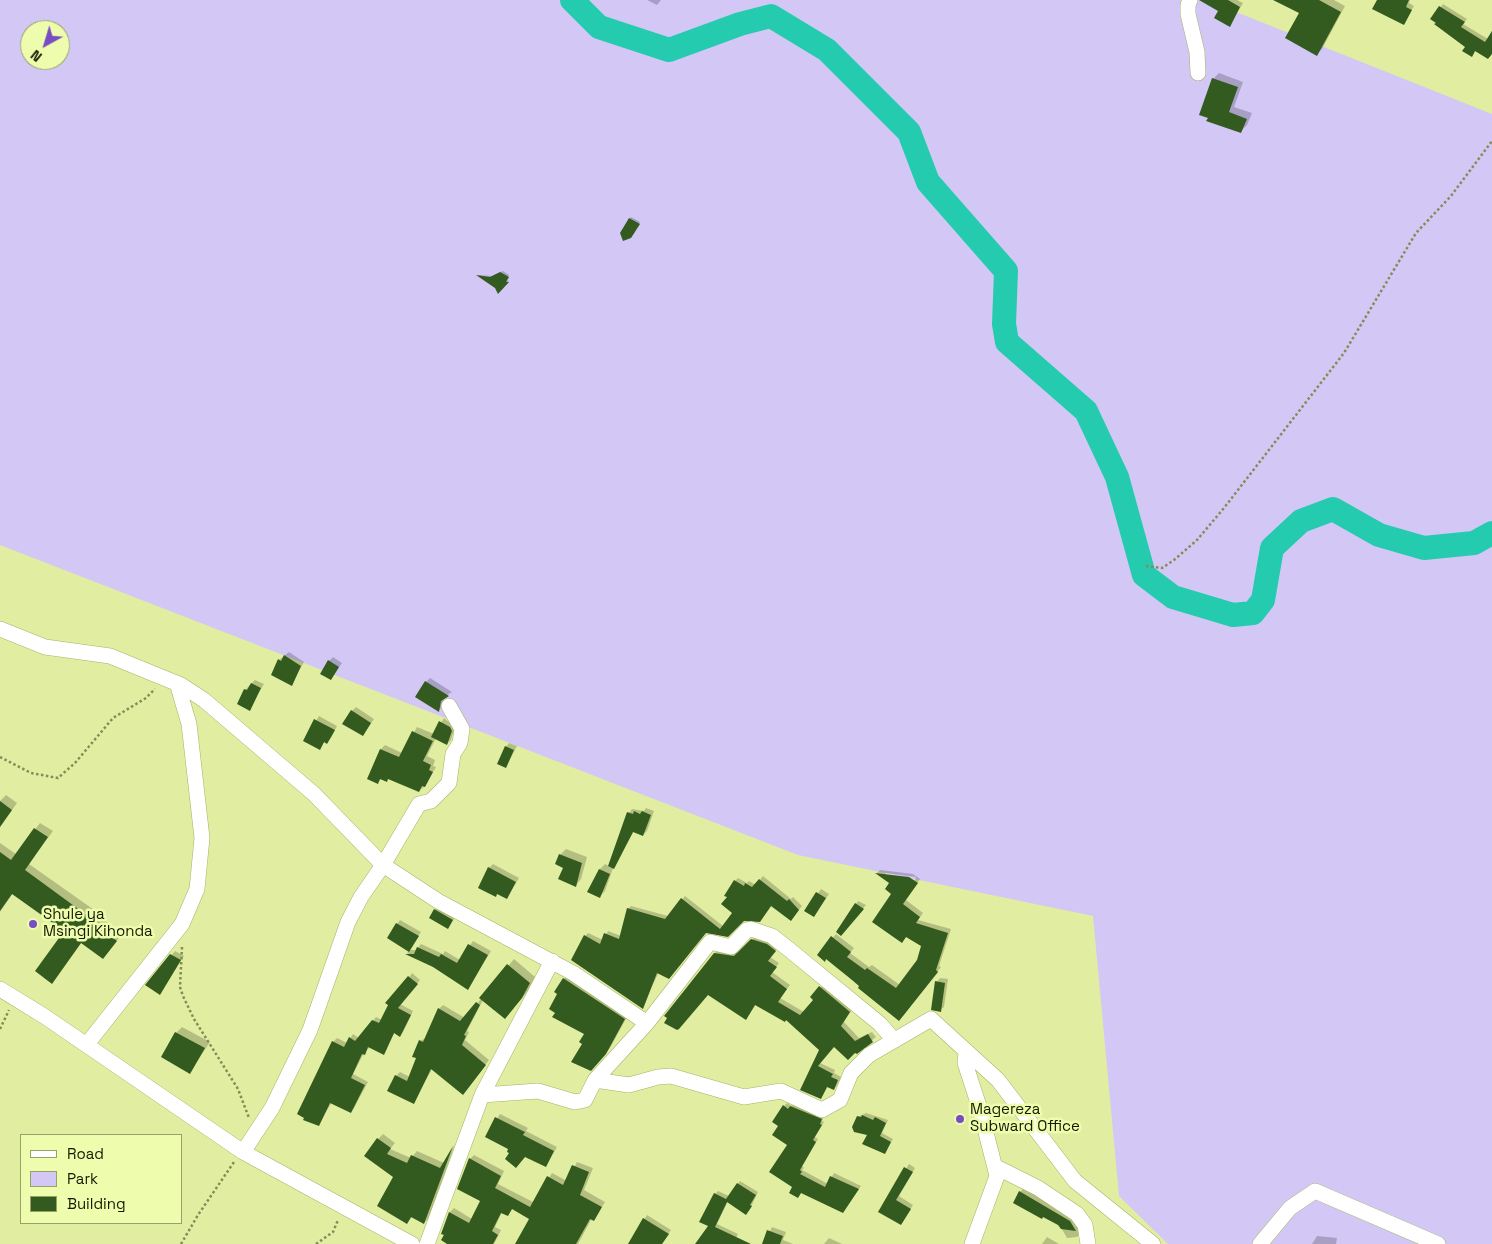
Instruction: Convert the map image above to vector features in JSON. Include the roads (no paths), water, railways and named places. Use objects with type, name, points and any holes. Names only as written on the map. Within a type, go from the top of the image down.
[{"type":"street","points":[[1190,0],[1188,14],[1197,52],[1198,73]]},
{"type":"street","points":[[0,629],[45,647],[110,656],[170,680],[204,700],[314,794],[383,865],[438,901],[604,992],[647,1023]]},
{"type":"street","points":[[86,1044],[139,981],[186,920],[197,889],[202,858],[202,838],[189,724],[170,680]]},
{"type":"street","points":[[244,1152],[256,1136],[272,1108],[310,1030],[354,910],[419,804],[431,801],[449,783],[453,754],[460,743],[462,729],[448,706]]},
{"type":"street","points":[[482,1095],[538,1091],[579,1102],[588,1098],[595,1080],[647,1023],[710,942],[727,947],[734,946],[747,930],[751,929],[772,936],[791,950],[880,1024],[894,1040]]},
{"type":"street","points":[[428,1244],[482,1095],[552,962]]},
{"type":"street","points":[[0,989],[86,1044],[244,1152],[412,1244]]},
{"type":"street","points":[[595,1080],[629,1085],[658,1077],[671,1076],[744,1097],[781,1090],[822,1110],[840,1100],[847,1080],[859,1063],[929,1019],[936,1022],[998,1080],[1075,1181],[1153,1244]]},
{"type":"street","points":[[966,1052],[965,1063],[996,1167],[996,1182],[972,1244]]},
{"type":"street","points":[[996,1167],[1038,1188],[1077,1214],[1085,1225],[1088,1244]]},
{"type":"street","points":[[1260,1244],[1290,1208],[1315,1191],[1438,1244]]},
{"type":"waterway","points":[[572,0],[599,27],[669,50],[740,24],[771,16],[827,50],[909,132],[928,182],[1006,271],[1004,324],[1007,342],[1086,411],[1117,477],[1144,575],[1173,597],[1233,615],[1253,613],[1263,600],[1272,548],[1301,521],[1333,509],[1379,535],[1424,548],[1474,543],[1492,533]]},
{"type":"place","name":"Shule ya Msingi Kihonda","points":[[33,924]]},
{"type":"place","name":"Magereza Subward Office","points":[[960,1119]]}]
